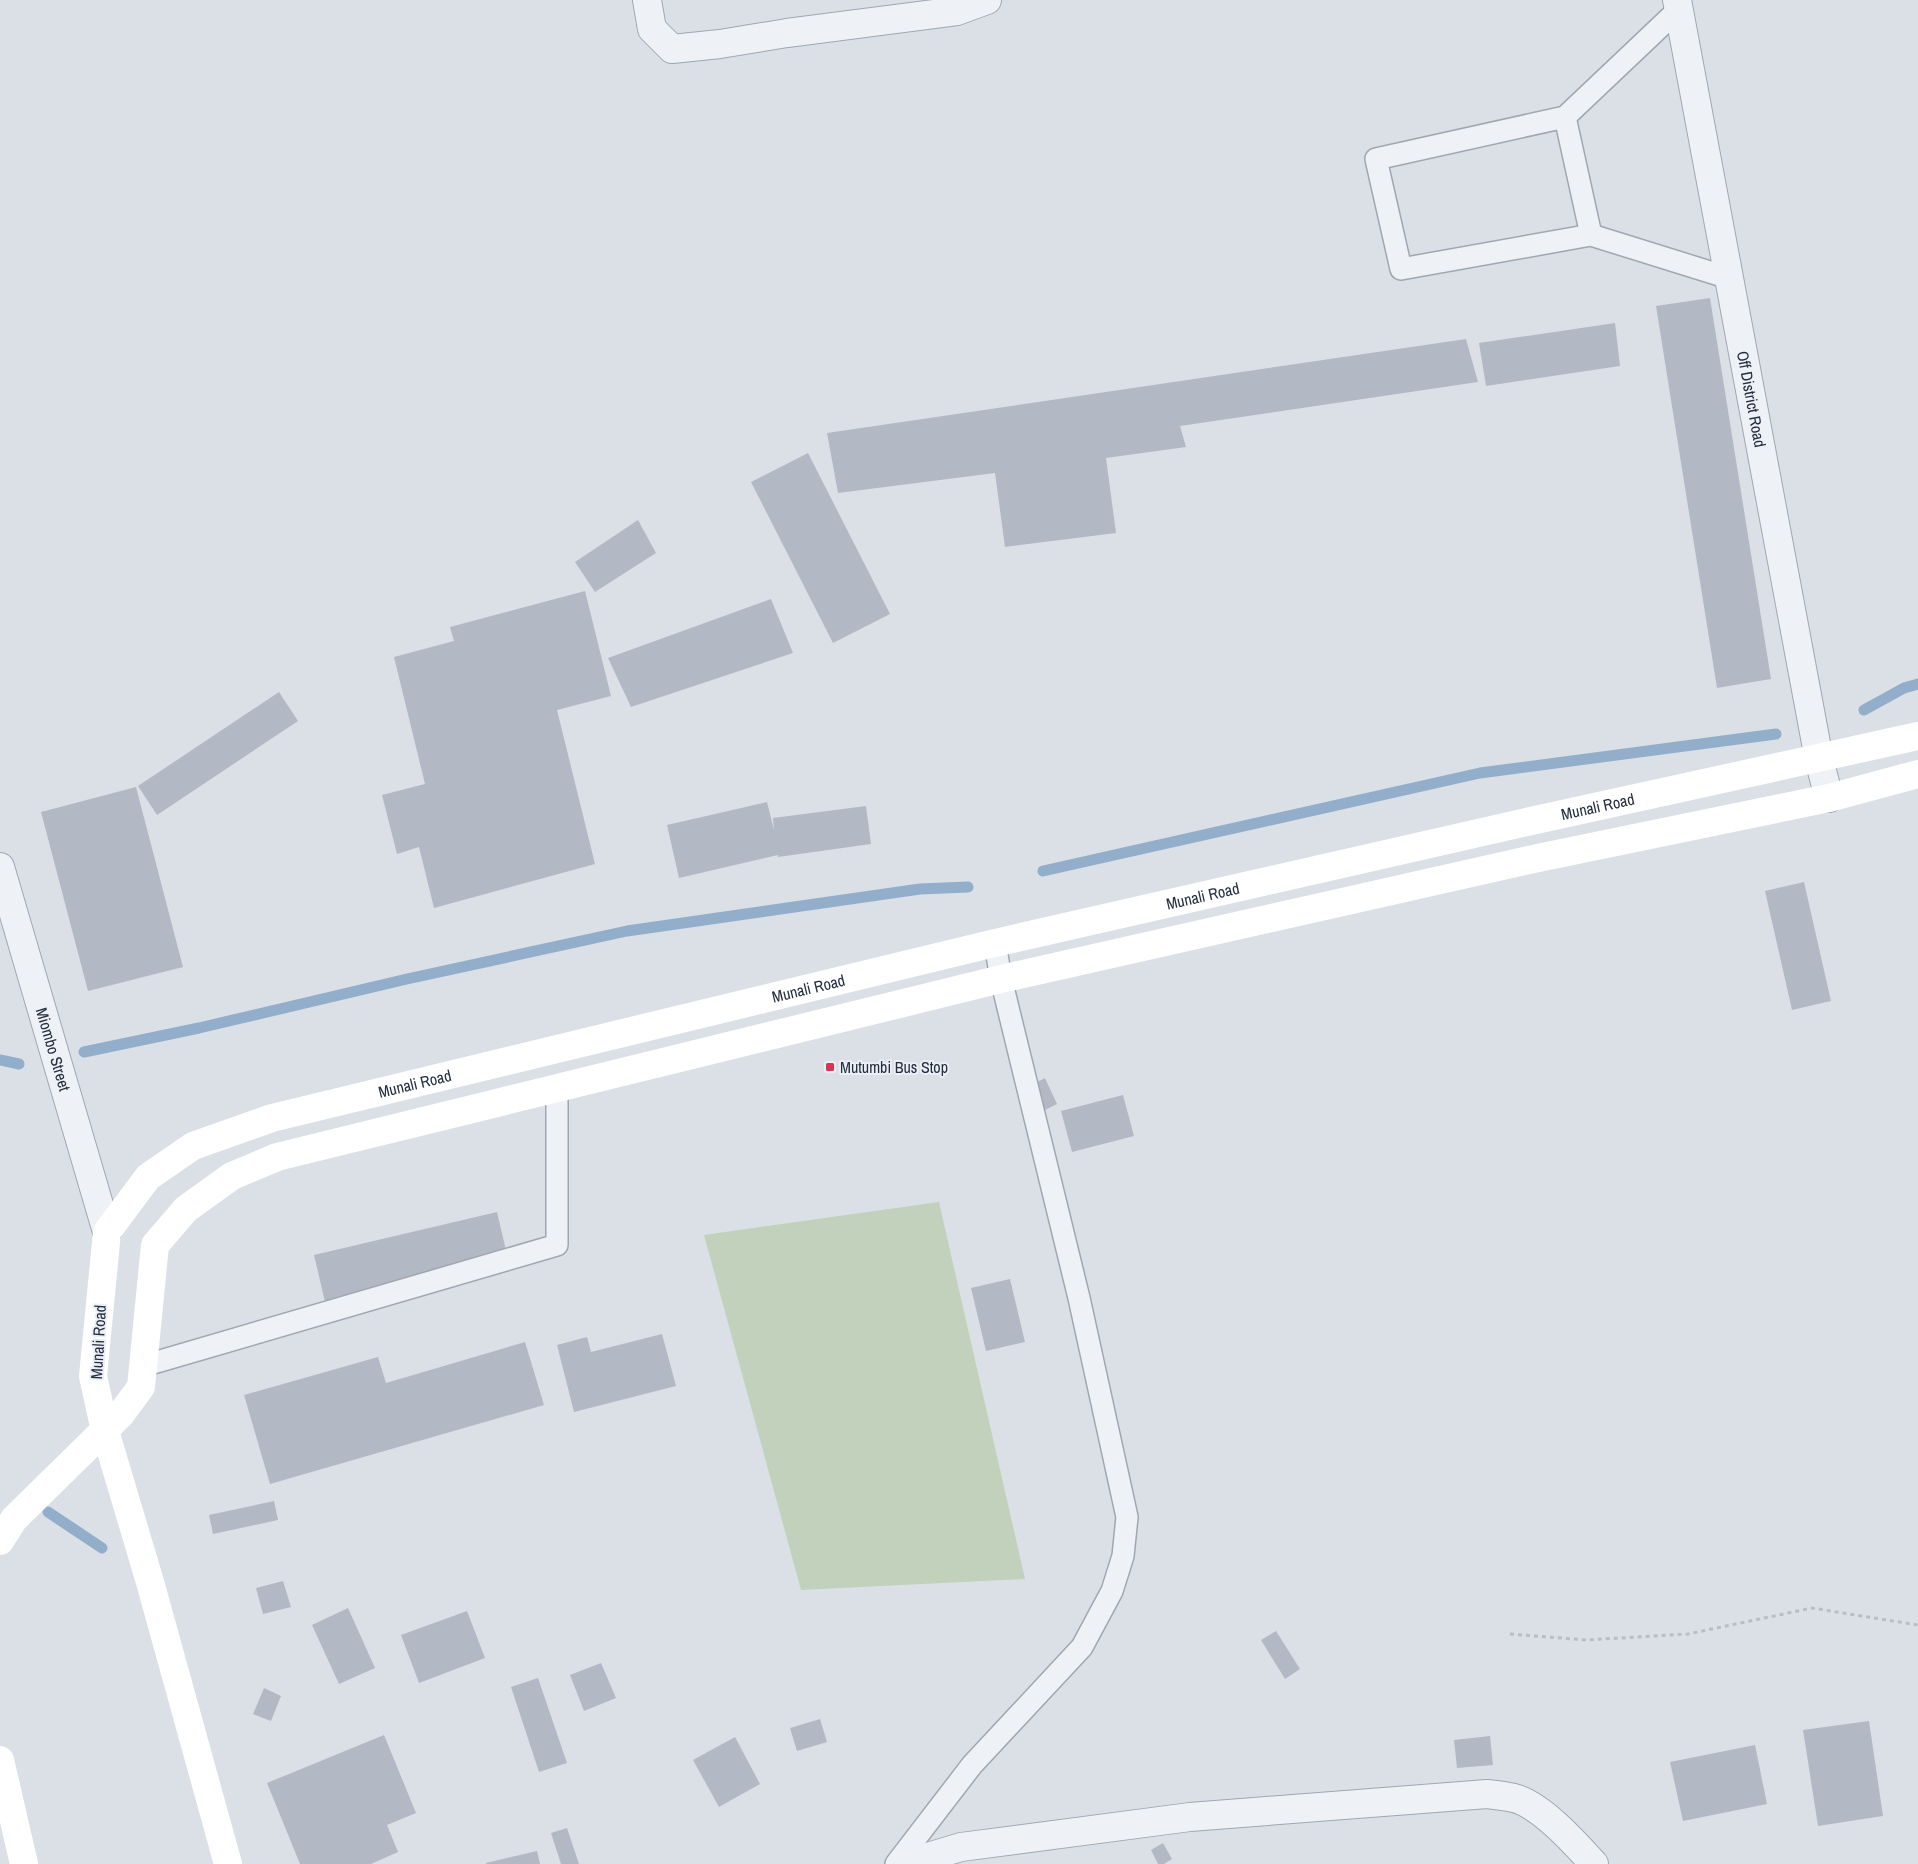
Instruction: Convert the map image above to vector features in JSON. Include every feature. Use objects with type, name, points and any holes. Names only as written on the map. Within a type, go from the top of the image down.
[{"type":"main road","name":"Munali Road","points":[[228,1864],[153,1592],[105,1431],[93,1376],[107,1232],[148,1177],[193,1146],[272,1118],[995,943],[1531,820],[1820,759],[1918,736]]},
{"type":"main road","points":[[0,1541],[14,1519],[105,1431],[121,1414],[141,1387],[155,1245],[186,1209],[232,1176],[277,1157],[1001,979],[1538,858],[1830,798],[1918,774]]},
{"type":"main road","points":[[0,1760],[24,1864]]},
{"type":"street","points":[[647,0],[652,29],[672,49],[956,11],[986,0]]},
{"type":"street","name":"Off District Road","points":[[1678,5],[1820,759],[1830,798]]},
{"type":"street","name":"Miombo Street","points":[[0,867],[107,1232]]},
{"type":"street","points":[[905,1864],[961,1847],[1190,1817],[1487,1794],[1515,1798],[1534,1806],[1575,1843],[1594,1864]]},
{"type":"lane","points":[[1678,5],[1565,117],[1376,158],[1400,268],[1591,235],[1729,278]]},
{"type":"lane","points":[[1565,117],[1591,235]]},
{"type":"lane","points":[[896,1864],[972,1765],[1082,1647],[1112,1591],[1123,1556],[1127,1517],[1079,1298],[1001,979],[995,943]]},
{"type":"lane","points":[[143,1366],[557,1245],[558,1088]]},
{"type":"path","points":[[1510,1634],[1586,1640],[1688,1634],[1812,1608],[1918,1625]]},
{"type":"green space","points":[[939,1202],[1025,1579],[801,1590],[704,1235]]},
{"type":"building","points":[[1710,298],[1771,679],[1717,688],[1656,306]]},
{"type":"building","points":[[1615,323],[1620,366],[1486,386],[1479,343]]},
{"type":"building","points":[[1466,339],[1478,382],[1180,426],[1186,447],[1106,458],[1116,533],[1005,547],[995,473],[838,493],[827,433]]},
{"type":"building","points":[[808,453],[890,614],[833,643],[751,482]]},
{"type":"building","points":[[638,520],[656,553],[595,592],[575,562]]},
{"type":"building","points":[[585,591],[611,696],[557,710],[595,864],[434,908],[419,847],[397,854],[382,795],[425,784],[394,657],[454,641],[450,627]]},
{"type":"building","points":[[771,599],[793,653],[631,707],[608,658]]},
{"type":"building","points":[[279,692],[298,721],[157,815],[138,786]]},
{"type":"building","points":[[136,787],[183,967],[88,991],[41,812]]},
{"type":"building","points":[[767,802],[774,830],[773,818],[866,806],[871,844],[778,857],[778,855],[679,878],[667,825]]},
{"type":"building","points":[[1804,882],[1831,1001],[1792,1010],[1765,891]]},
{"type":"building","points":[[1045,1078],[1057,1104],[1045,1110],[1033,1084]]},
{"type":"building","points":[[1123,1095],[1134,1136],[1072,1152],[1061,1111]]},
{"type":"building","points":[[497,1212],[509,1263],[326,1306],[314,1255]]},
{"type":"building","points":[[1010,1279],[1025,1342],[986,1351],[971,1288]]},
{"type":"building","points":[[662,1334],[676,1386],[574,1412],[557,1345],[587,1337],[591,1352]]},
{"type":"building","points":[[525,1342],[544,1405],[270,1484],[244,1395],[378,1357],[386,1383]]},
{"type":"building","points":[[274,1501],[278,1520],[213,1534],[209,1515]]},
{"type":"building","points":[[283,1581],[291,1607],[263,1614],[256,1588]]},
{"type":"building","points":[[348,1608],[375,1668],[339,1684],[312,1625]]},
{"type":"building","points":[[467,1611],[485,1658],[419,1683],[401,1635]]},
{"type":"building","points":[[1276,1631],[1300,1669],[1285,1679],[1261,1640]]},
{"type":"building","points":[[601,1663],[616,1698],[584,1711],[570,1675]]},
{"type":"building","points":[[538,1678],[567,1763],[539,1772],[511,1687]]},
{"type":"building","points":[[264,1688],[281,1696],[271,1721],[253,1714]]},
{"type":"building","points":[[820,1719],[827,1742],[797,1751],[790,1728]]},
{"type":"building","points":[[1869,1721],[1883,1816],[1818,1826],[1803,1730]]},
{"type":"building","points":[[384,1735],[416,1813],[387,1825],[398,1852],[371,1864],[300,1864],[267,1783]]},
{"type":"building","points":[[1490,1736],[1493,1765],[1457,1768],[1454,1740]]},
{"type":"building","points":[[735,1737],[760,1784],[719,1807],[693,1760]]},
{"type":"building","points":[[1755,1745],[1767,1804],[1683,1821],[1670,1762]]},
{"type":"building","points":[[567,1828],[579,1864],[561,1864],[551,1833]]},
{"type":"building","points":[[1163,1843],[1172,1859],[1164,1864],[1158,1864],[1151,1850]]},
{"type":"building","points":[[537,1851],[540,1864],[486,1864],[486,1863]]},
{"type":"waterway","points":[[1864,710],[1904,688],[1918,684]]},
{"type":"waterway","points":[[1043,871],[1480,773],[1776,734]]},
{"type":"waterway","points":[[84,1052],[199,1028],[407,979],[627,931],[920,889],[968,887]]},
{"type":"waterway","points":[[0,1060],[19,1064]]},
{"type":"waterway","points":[[48,1512],[102,1548]]},
{"type":"place","name":"Mutumbi Bus Stop","points":[[830,1067]]}]
